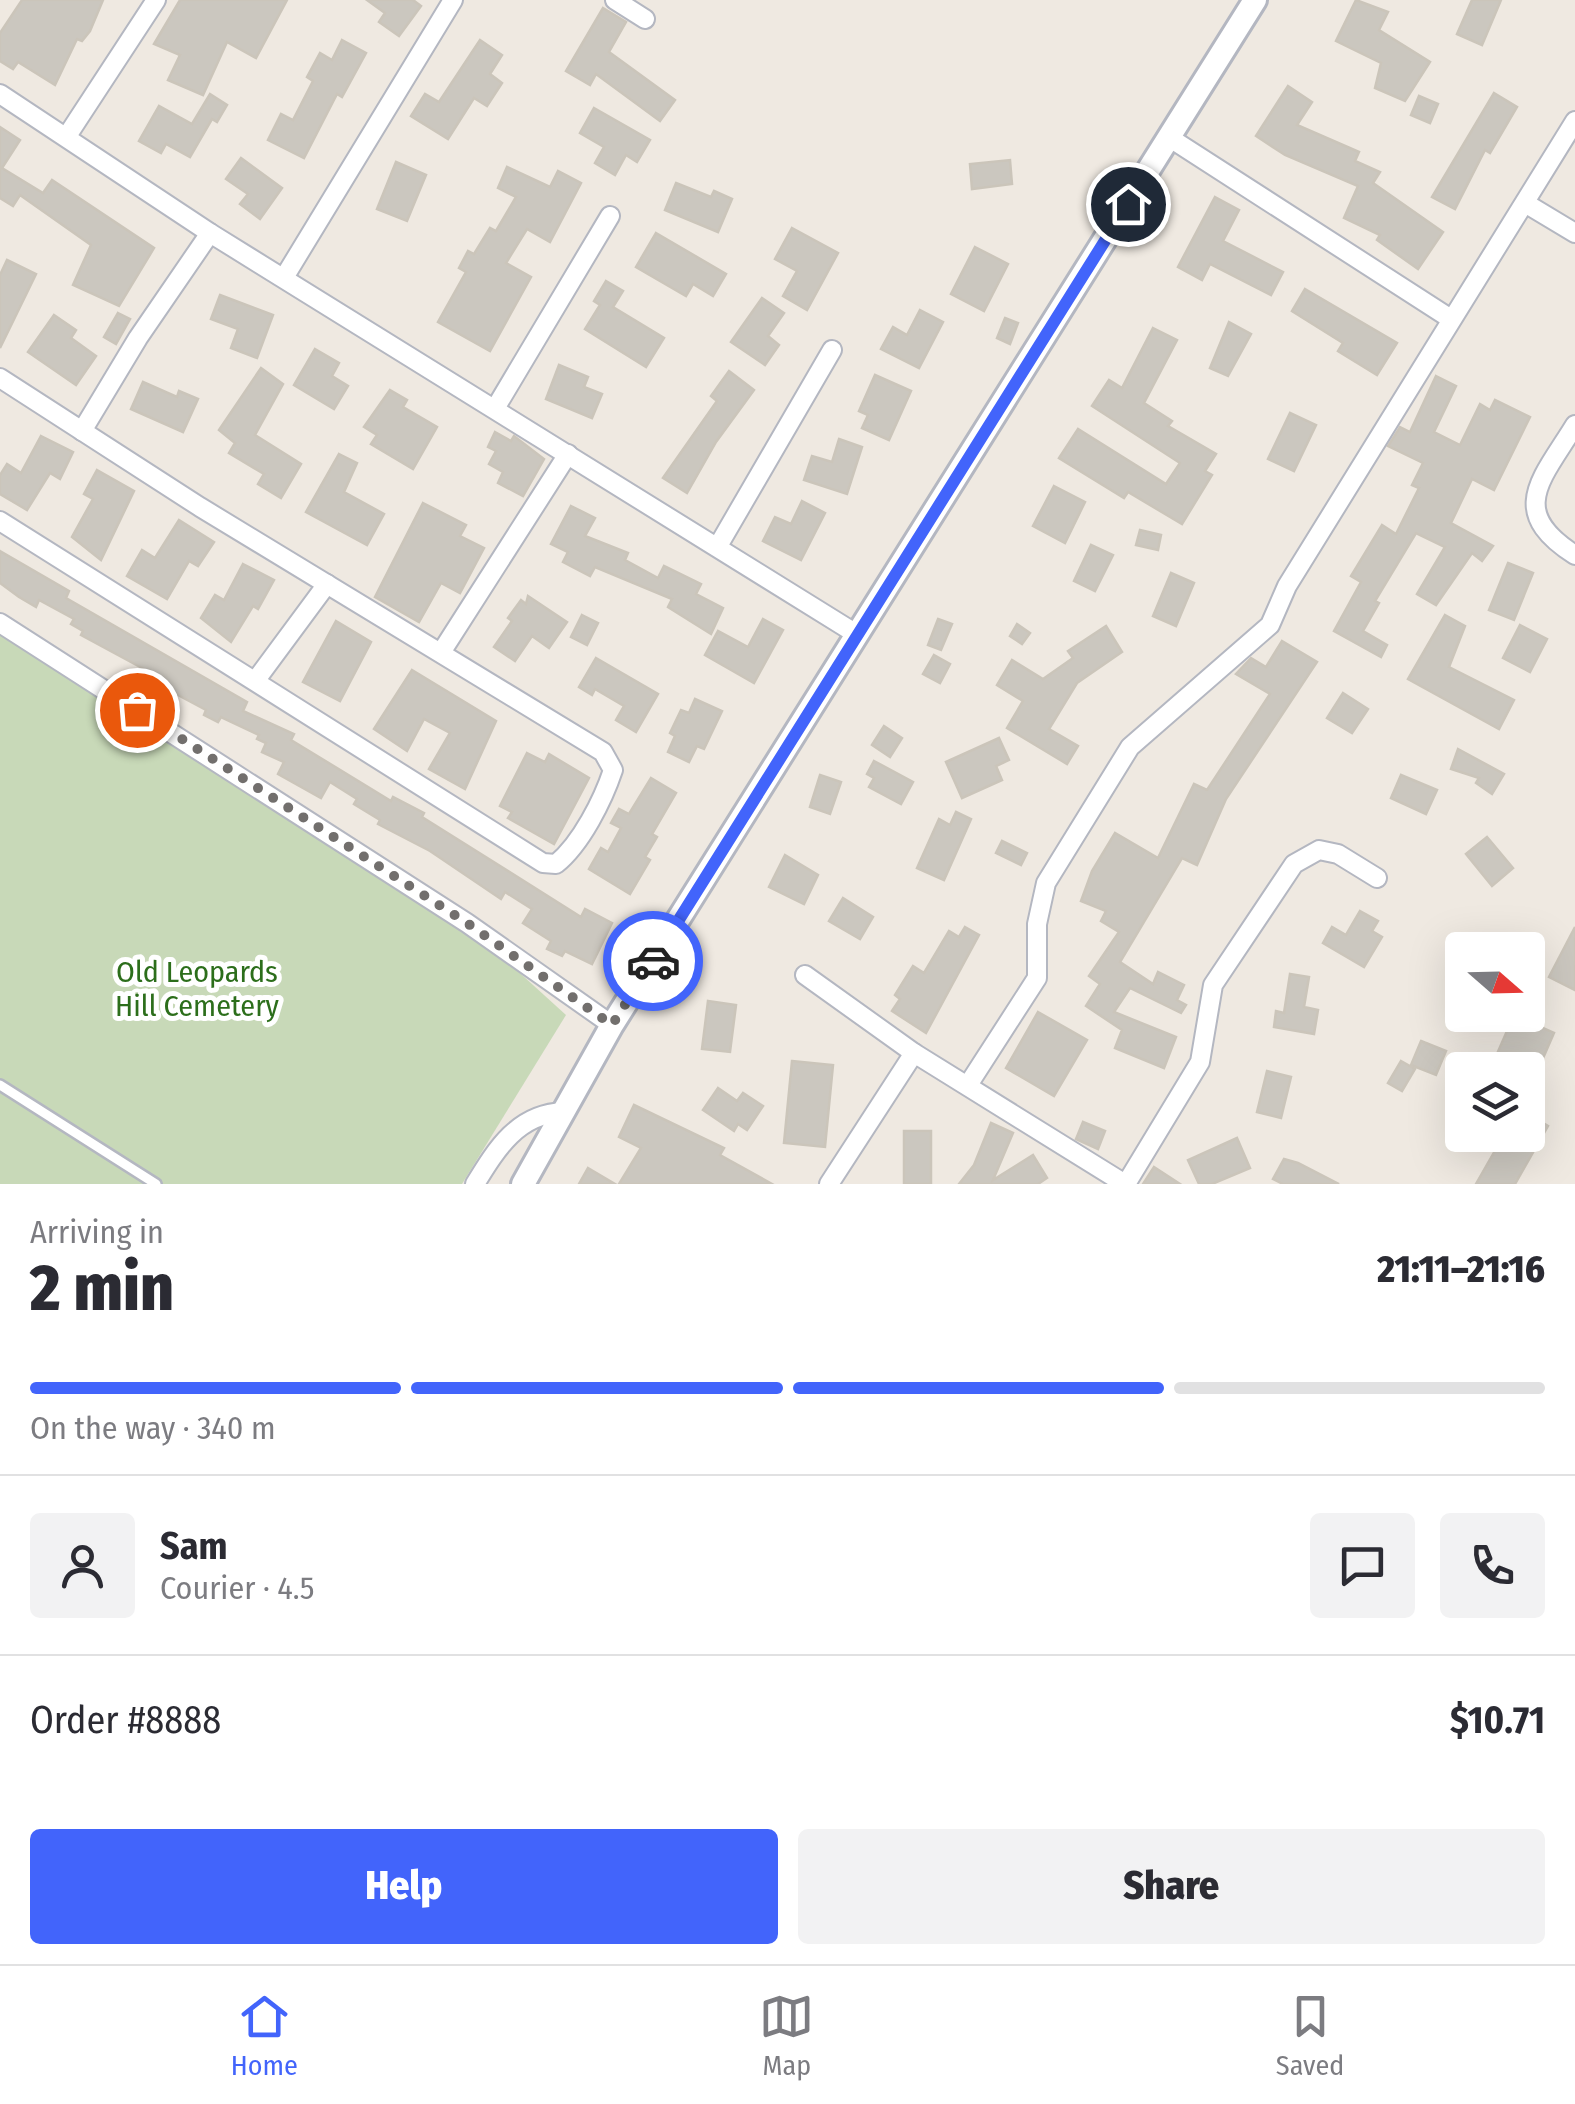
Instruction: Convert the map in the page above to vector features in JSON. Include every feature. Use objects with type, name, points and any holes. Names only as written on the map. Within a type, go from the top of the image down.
[{"type":"main road","points":[[523,1184],[612,1025],[1255,0]]},
{"type":"street","points":[[66,136],[156,0]]},
{"type":"street","points":[[285,276],[453,0]]},
{"type":"street","points":[[615,0],[645,20]]},
{"type":"street","points":[[0,94],[210,232],[858,635]]},
{"type":"street","points":[[968,1086],[1036,978],[1037,924],[1046,883],[1130,746],[1270,625],[1286,586],[1575,121]]},
{"type":"street","points":[[1170,138],[1451,319]]},
{"type":"street","points":[[1526,202],[1575,232]]},
{"type":"street","points":[[496,407],[610,216]]},
{"type":"street","points":[[82,431],[138,338],[210,232]]},
{"type":"street","points":[[718,546],[832,350]]},
{"type":"street","points":[[0,378],[603,752],[613,770],[608,785],[566,855],[556,864],[543,862],[0,521]]},
{"type":"street","points":[[1575,424],[1536,492],[1533,512],[1542,529],[1575,554]]},
{"type":"street","points":[[442,651],[568,454]]},
{"type":"street","points":[[256,680],[327,584]]},
{"type":"street","points":[[0,623],[467,923],[612,1025]]},
{"type":"street","points":[[805,976],[914,1053],[1125,1184],[1200,1062],[1213,985],[1294,864],[1319,850],[1338,854],[1377,878]]},
{"type":"street","points":[[829,1184],[914,1053]]},
{"type":"street","points":[[475,1184],[497,1148],[525,1124],[539,1113],[563,1112]]},
{"type":"lane","points":[[0,1085],[156,1184]]},
{"type":"green space","name":"Old Leopards Hill Cemetery","points":[[0,631],[501,956],[566,1015],[462,1184],[0,1184]]},
{"type":"building","points":[[22,0],[103,0],[90,31],[82,41],[77,39],[55,85],[18,62],[13,69],[0,61],[0,33]]},
{"type":"building","points":[[180,0],[287,0],[256,58],[227,42],[203,95],[168,80],[180,55],[154,44]]},
{"type":"building","points":[[367,0],[413,0],[421,6],[399,36],[379,22],[385,13]]},
{"type":"building","points":[[1356,0],[1388,12],[1379,30],[1430,62],[1405,101],[1375,88],[1381,63],[1336,41]]},
{"type":"building","points":[[1472,0],[1501,0],[1482,45],[1457,34]]},
{"type":"building","points":[[603,8],[626,22],[609,52],[675,100],[660,121],[596,74],[590,85],[566,71]]},
{"type":"building","points":[[342,40],[366,53],[342,97],[337,94],[304,158],[268,140],[281,114],[293,120],[313,81],[307,77],[320,53],[332,60]]},
{"type":"building","points":[[480,40],[502,55],[490,74],[502,83],[487,106],[474,98],[448,139],[411,116],[425,94],[439,102]]},
{"type":"building","points":[[1288,86],[1312,102],[1297,125],[1359,152],[1355,161],[1380,172],[1373,183],[1443,232],[1418,269],[1377,240],[1380,235],[1344,218],[1358,186],[1285,155],[1256,136]]},
{"type":"building","points":[[1494,93],[1517,107],[1490,153],[1485,150],[1455,209],[1432,197]]},
{"type":"building","points":[[210,94],[227,105],[217,122],[212,119],[190,157],[166,144],[161,153],[139,141],[159,106],[192,124]]},
{"type":"building","points":[[1419,96],[1438,104],[1430,123],[1411,115]]},
{"type":"building","points":[[594,108],[650,140],[637,162],[626,155],[615,175],[595,163],[604,147],[580,133]]},
{"type":"building","points":[[0,127],[20,140],[2,168],[43,193],[52,180],[154,248],[119,306],[73,285],[91,245],[20,195],[13,206],[0,198]]},
{"type":"building","points":[[241,158],[282,188],[260,219],[240,204],[248,194],[226,179]]},
{"type":"building","points":[[1010,160],[1012,184],[972,189],[970,164]]},
{"type":"building","points":[[396,162],[426,175],[407,221],[377,209]]},
{"type":"building","points":[[507,167],[550,187],[558,171],[581,183],[550,242],[527,229],[506,263],[531,277],[490,351],[438,322],[466,272],[459,268],[468,251],[474,254],[490,228],[496,231],[516,197],[498,188]]},
{"type":"building","points":[[676,183],[711,197],[714,191],[732,199],[718,232],[665,210]]},
{"type":"building","points":[[1215,197],[1239,210],[1223,241],[1283,272],[1271,295],[1210,264],[1202,280],[1178,267]]},
{"type":"building","points":[[792,228],[838,253],[807,310],[783,296],[797,271],[775,259]]},
{"type":"building","points":[[656,233],[726,274],[713,296],[693,284],[686,296],[636,267]]},
{"type":"building","points":[[975,247],[1008,264],[984,311],[951,294]]},
{"type":"building","points":[[7,260],[36,274],[0,348],[0,275]]},
{"type":"building","points":[[606,281],[623,291],[613,307],[664,338],[646,367],[585,329],[600,305],[594,301]]},
{"type":"building","points":[[1305,289],[1397,343],[1377,375],[1338,351],[1343,343],[1292,311]]},
{"type":"building","points":[[220,295],[273,315],[257,358],[231,348],[238,329],[211,319]]},
{"type":"building","points":[[762,298],[784,313],[768,336],[779,345],[765,365],[731,342]]},
{"type":"building","points":[[920,310],[943,322],[919,368],[881,349],[893,327],[907,335]]},
{"type":"building","points":[[118,313],[130,319],[116,344],[104,337]]},
{"type":"building","points":[[54,315],[76,330],[71,338],[96,356],[76,385],[28,352]]},
{"type":"building","points":[[1005,318],[1018,323],[1010,344],[997,338]]},
{"type":"building","points":[[1229,322],[1251,334],[1228,376],[1210,368]]},
{"type":"building","points":[[1153,328],[1177,340],[1144,403],[1172,421],[1168,426],[1216,454],[1205,471],[1212,475],[1182,524],[1128,492],[1124,498],[1059,458],[1078,429],[1166,484],[1180,463],[1092,406],[1109,380],[1122,388]]},
{"type":"building","points":[[315,349],[339,363],[332,376],[348,386],[334,409],[294,385]]},
{"type":"building","points":[[559,365],[588,377],[584,387],[602,394],[592,418],[546,399]]},
{"type":"building","points":[[261,368],[283,384],[255,435],[301,464],[281,498],[258,484],[264,474],[229,453],[235,443],[219,430]]},
{"type":"building","points":[[729,371],[754,390],[716,442],[687,493],[663,478],[717,401],[711,396]]},
{"type":"building","points":[[875,375],[911,391],[889,440],[862,428],[868,415],[859,411]]},
{"type":"building","points":[[1436,376],[1456,386],[1434,432],[1460,445],[1480,404],[1490,410],[1495,400],[1530,417],[1494,490],[1472,479],[1451,523],[1493,546],[1482,561],[1472,553],[1436,605],[1417,594],[1445,547],[1416,533],[1375,601],[1379,603],[1363,631],[1387,645],[1381,657],[1334,631],[1361,582],[1351,576],[1382,525],[1396,534],[1419,488],[1412,485],[1423,463],[1388,446],[1400,427],[1410,432]]},
{"type":"building","points":[[143,382],[177,397],[179,391],[198,399],[183,432],[131,409]]},
{"type":"building","points":[[390,390],[407,400],[403,407],[437,427],[413,469],[371,444],[377,435],[364,427]]},
{"type":"building","points":[[1290,413],[1316,425],[1294,471],[1268,459]]},
{"type":"building","points":[[495,432],[511,441],[514,436],[544,459],[523,496],[498,483],[503,472],[489,464],[496,451],[488,447]]},
{"type":"building","points":[[41,436],[73,452],[60,479],[50,473],[27,510],[0,494],[0,475],[7,464],[21,473]]},
{"type":"building","points":[[839,439],[862,447],[847,494],[804,480],[812,456],[832,462]]},
{"type":"building","points":[[339,454],[357,463],[344,492],[384,514],[367,545],[306,512]]},
{"type":"building","points":[[97,470],[134,491],[101,560],[72,537],[93,499],[84,494]]},
{"type":"building","points":[[1054,486],[1085,502],[1065,543],[1033,526]]},
{"type":"building","points":[[802,501],[825,513],[801,560],[763,541],[775,517],[791,524]]},
{"type":"building","points":[[423,503],[466,525],[460,536],[484,548],[460,593],[441,583],[419,622],[375,597]]},
{"type":"building","points":[[571,506],[595,518],[585,536],[628,553],[625,560],[658,578],[664,566],[701,584],[696,594],[723,608],[711,634],[668,607],[672,599],[595,567],[590,576],[563,562],[568,552],[551,544]]},
{"type":"building","points":[[179,520],[214,542],[198,566],[189,561],[167,599],[127,576],[142,550],[155,558]]},
{"type":"building","points":[[1140,530],[1161,535],[1158,550],[1136,545]]},
{"type":"building","points":[[1091,545],[1113,555],[1095,591],[1074,581]]},
{"type":"building","points":[[0,551],[69,591],[66,598],[247,702],[243,711],[294,734],[291,740],[391,801],[393,797],[424,813],[422,817],[581,917],[585,909],[612,923],[592,964],[565,951],[562,956],[547,949],[551,941],[523,923],[532,909],[505,892],[501,899],[430,851],[378,824],[380,820],[354,804],[357,799],[330,782],[321,798],[278,774],[284,762],[262,752],[266,743],[257,739],[259,735],[221,717],[218,722],[204,715],[206,710],[163,687],[166,681],[81,635],[83,631],[71,624],[74,619],[39,600],[36,607],[19,597],[0,583]]},
{"type":"building","points":[[1508,563],[1533,573],[1514,620],[1489,610]]},
{"type":"building","points":[[243,564],[274,580],[258,609],[253,606],[231,642],[201,618],[215,595],[224,600]]},
{"type":"building","points":[[1171,573],[1194,583],[1176,626],[1153,616]]},
{"type":"building","points":[[528,596],[567,622],[549,648],[532,636],[515,661],[494,647],[512,621],[508,618],[521,600],[526,604]]},
{"type":"building","points":[[582,615],[598,623],[587,645],[571,637]]},
{"type":"building","points":[[1445,615],[1465,626],[1449,667],[1514,700],[1499,729],[1408,679]]},
{"type":"building","points":[[763,619],[783,630],[754,683],[705,655],[718,631],[748,647]]},
{"type":"building","points":[[938,619],[952,624],[941,650],[928,645]]},
{"type":"building","points":[[336,621],[371,642],[340,701],[303,682]]},
{"type":"building","points":[[1017,624],[1030,633],[1022,644],[1010,636]]},
{"type":"building","points":[[1520,625],[1547,639],[1530,672],[1503,658]]},
{"type":"building","points":[[1106,626],[1122,652],[1077,683],[1049,729],[1078,746],[1067,764],[1007,728],[1023,701],[997,685],[1012,660],[1043,679],[1073,658],[1068,651]]},
{"type":"building","points":[[1282,641],[1317,662],[1226,799],[1197,865],[1182,858],[1120,962],[1153,984],[1158,972],[1184,985],[1177,1000],[1186,1005],[1181,1013],[1130,988],[1114,1012],[1176,1037],[1164,1068],[1115,1048],[1122,1030],[1086,1006],[1100,984],[1089,976],[1119,932],[1101,921],[1106,911],[1081,901],[1092,871],[1115,833],[1158,858],[1194,784],[1207,790],[1270,694],[1236,674],[1251,658],[1266,667]]},
{"type":"building","points":[[934,655],[950,664],[940,683],[923,674]]},
{"type":"building","points":[[596,658],[658,694],[636,732],[616,720],[624,706],[595,689],[592,695],[579,687]]},
{"type":"building","points":[[412,670],[496,721],[465,789],[429,769],[450,733],[424,719],[407,751],[374,729]]},
{"type":"building","points":[[1343,693],[1368,709],[1352,733],[1327,718]]},
{"type":"building","points":[[695,699],[722,711],[704,749],[697,746],[689,762],[668,752],[675,736],[670,733],[681,710],[689,713]]},
{"type":"building","points":[[884,726],[902,738],[890,757],[872,745]]},
{"type":"building","points":[[999,738],[1009,760],[996,766],[1002,780],[962,798],[946,762]]},
{"type":"building","points":[[1458,749],[1504,774],[1492,794],[1476,783],[1479,778],[1451,769]]},
{"type":"building","points":[[527,753],[545,762],[549,754],[589,778],[554,844],[508,818],[512,812],[500,806]]},
{"type":"building","points":[[874,761],[913,782],[901,804],[869,787],[874,778],[867,774]]},
{"type":"building","points":[[820,775],[841,782],[830,814],[810,807]]},
{"type":"building","points":[[1401,775],[1437,790],[1426,814],[1391,798]]},
{"type":"building","points":[[651,778],[676,793],[652,834],[657,837],[645,857],[650,860],[630,894],[589,869],[601,848],[608,852],[621,828],[611,823],[619,809],[629,814]]},
{"type":"building","points":[[956,812],[971,819],[944,880],[917,868],[939,819],[950,825]]},
{"type":"building","points":[[1487,837],[1513,868],[1492,886],[1466,854]]},
{"type":"building","points":[[1002,841],[1027,853],[1021,865],[996,853]]},
{"type":"building","points":[[785,855],[818,875],[804,904],[769,887]]},
{"type":"building","points":[[843,898],[873,917],[860,939],[829,921]]},
{"type":"building","points":[[1360,911],[1378,921],[1372,931],[1382,937],[1364,967],[1323,943],[1332,927],[1346,935]]},
{"type":"building","points":[[965,927],[979,935],[926,1033],[892,1011],[900,999],[895,995],[913,966],[924,973],[949,931],[959,937]]},
{"type":"building","points":[[1575,927],[1575,990],[1549,977]]},
{"type":"building","points":[[1290,974],[1309,977],[1304,1007],[1318,1010],[1314,1034],[1274,1027],[1276,1011],[1284,1013]]},
{"type":"building","points":[[708,1001],[736,1005],[730,1052],[702,1049]]},
{"type":"building","points":[[1038,1012],[1087,1040],[1054,1096],[1006,1068]]},
{"type":"building","points":[[1545,1029],[1554,1033],[1545,1054],[1498,1052],[1507,1032],[1545,1032]]},
{"type":"building","points":[[1421,1041],[1446,1051],[1436,1075],[1411,1065]]},
{"type":"building","points":[[792,1061],[833,1065],[825,1147],[784,1143]]},
{"type":"building","points":[[1401,1061],[1415,1069],[1402,1091],[1388,1083]]},
{"type":"building","points":[[1267,1071],[1291,1077],[1281,1118],[1257,1112]]},
{"type":"building","points":[[718,1088],[737,1101],[743,1093],[763,1106],[747,1130],[738,1124],[734,1131],[703,1110]]},
{"type":"building","points":[[634,1105],[724,1148],[720,1155],[772,1184],[619,1184],[641,1148],[619,1137]]},
{"type":"building","points":[[1083,1122],[1105,1131],[1098,1149],[1076,1139]]},
{"type":"building","points":[[991,1123],[1013,1133],[993,1180],[1033,1155],[1047,1178],[1038,1184],[959,1184],[974,1165]]},
{"type":"building","points":[[904,1131],[931,1131],[931,1184],[904,1184]]},
{"type":"building","points":[[1237,1138],[1250,1168],[1212,1184],[1199,1184],[1188,1160]]},
{"type":"building","points":[[1494,1152],[1533,1152],[1515,1184],[1476,1184]]},
{"type":"building","points":[[1284,1159],[1339,1184],[1283,1184],[1273,1179]]},
{"type":"building","points":[[1154,1167],[1180,1184],[1143,1184]]},
{"type":"building","points":[[588,1168],[615,1184],[579,1184]]},
{"type":"way so far","points":[[137,710],[467,923],[612,1025],[653,961]]},
{"type":"route","points":[[653,961],[1128,204]]}]
